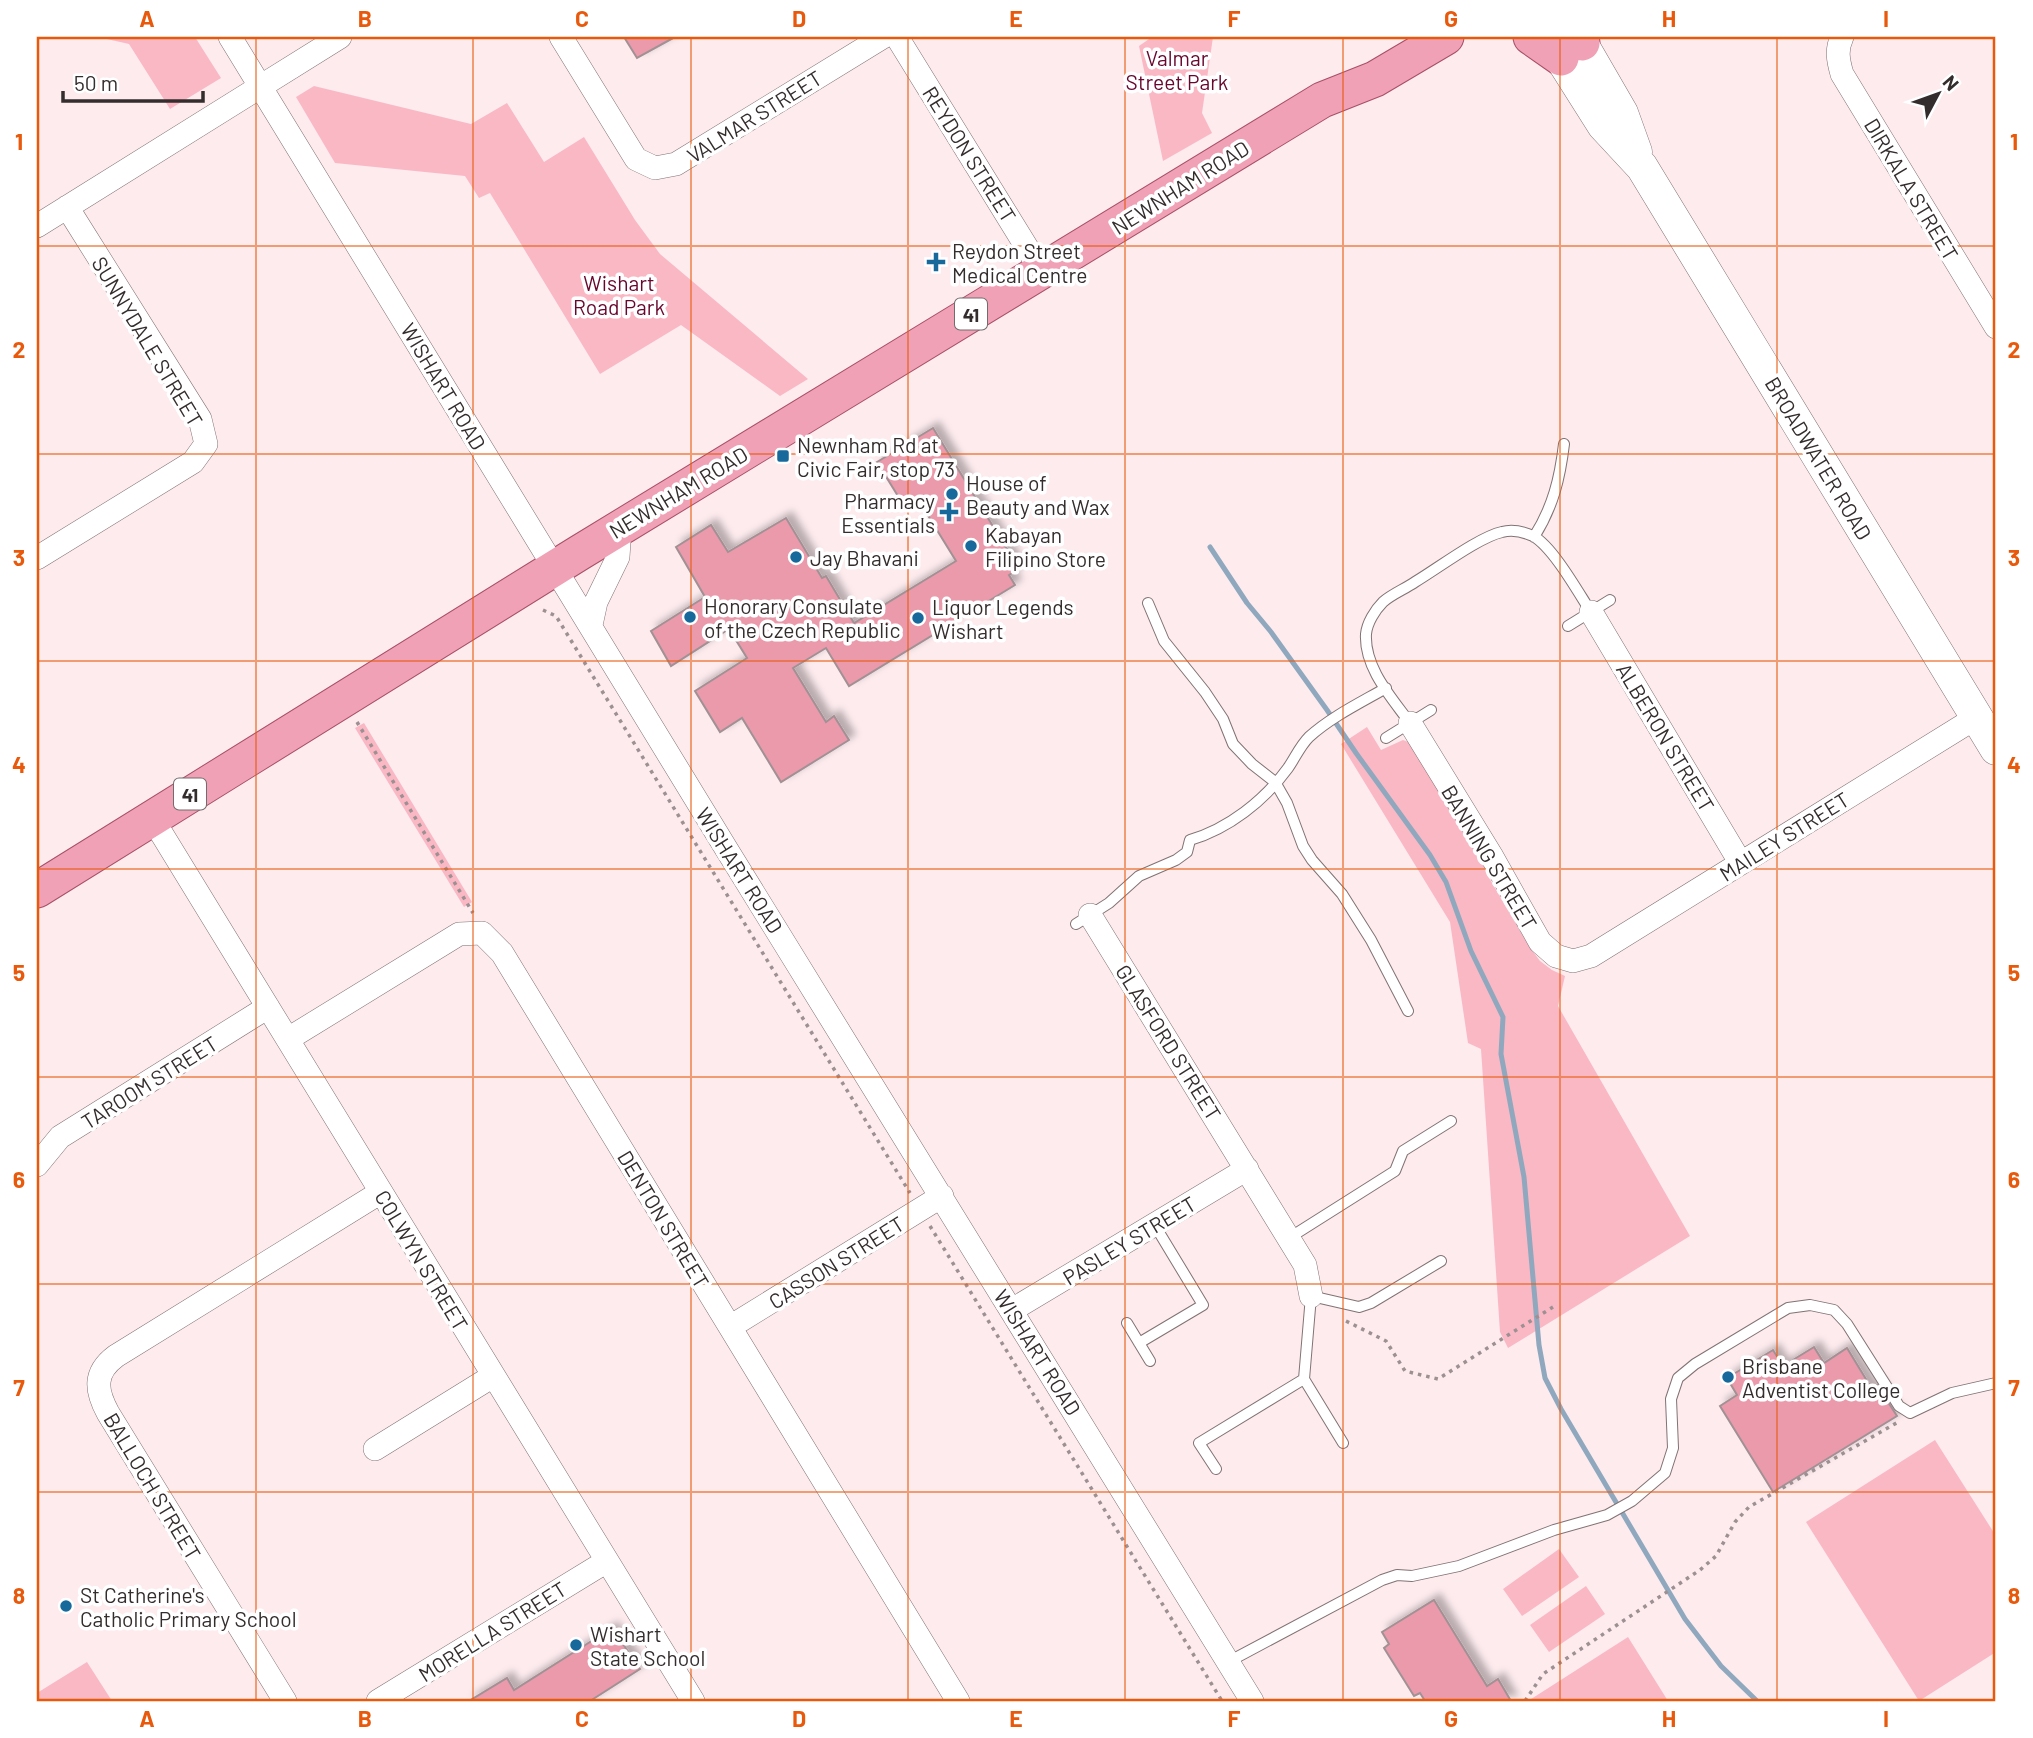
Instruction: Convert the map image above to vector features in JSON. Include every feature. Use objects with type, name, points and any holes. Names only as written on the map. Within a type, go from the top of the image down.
[{"type":"main road","name":"NEWNHAM ROAD","points":[[1322,100],[1363,60],[1400,37]]},
{"type":"main road","name":"NEWNHAM ROAD","points":[[37,890],[620,527],[1322,100],[1375,79],[1447,37]]},
{"type":"main road","points":[[1531,37],[1570,42]]},
{"type":"main road","name":"BROADWATER ROAD","points":[[1570,42],[1622,113],[1642,167],[1996,748]]},
{"type":"street","name":"WISHART ROAD","points":[[230,37],[1252,1701]]},
{"type":"street","points":[[37,226],[340,37]]},
{"type":"street","name":"VALMAR STREET","points":[[561,37],[636,159],[655,168],[676,164],[883,37]]},
{"type":"street","name":"REYDON STREET","points":[[897,37],[1042,272]]},
{"type":"street","name":"DIRKALA STREET","points":[[1839,43],[1838,62],[1846,80],[1996,327]]},
{"type":"street","name":"SUNNYDALE STREET","points":[[37,558],[193,462],[206,444],[200,419],[67,206]]},
{"type":"street","points":[[591,625],[596,602],[618,557],[620,527]]},
{"type":"street","name":"ALBERON STREET","points":[[1591,612],[1740,862]]},
{"type":"street","name":"MAILEY STREET","points":[[1591,956],[1977,717]]},
{"type":"street","name":"BANNING STREET","points":[[1410,723],[1491,855],[1540,942],[1556,956],[1573,961],[1591,956]]},
{"type":"street","name":"COLWYN STREET","points":[[152,818],[693,1701]]},
{"type":"street","name":"GLASFORD STREET","points":[[1083,919],[1247,1169],[1289,1238],[1305,1265],[1311,1296]]},
{"type":"street","points":[[288,1040],[459,934],[482,933]]},
{"type":"street","name":"DENTON STREET","points":[[482,933],[502,953],[958,1701]]},
{"type":"street","name":"TAROOM STREET","points":[[37,1165],[60,1137],[268,1007]]},
{"type":"street","name":"PASLEY STREET","points":[[1012,1310],[1247,1169]]},
{"type":"street","name":"BALLOCH STREET","points":[[285,1701],[108,1413],[98,1390],[99,1380],[103,1370],[116,1356],[381,1192]]},
{"type":"street","name":"CASSON STREET","points":[[730,1327],[942,1196]]},
{"type":"street","points":[[375,1449],[494,1376]]},
{"type":"street","name":"MORELLA STREET","points":[[378,1701],[607,1561]]},
{"type":"lane","points":[[1534,537],[1544,522],[1560,479],[1564,444]]},
{"type":"lane","points":[[1410,723],[1373,669],[1367,649],[1366,633],[1369,621],[1383,602],[1493,534],[1520,532],[1534,537],[1547,548],[1591,612]]},
{"type":"lane","points":[[1569,626],[1611,600]]},
{"type":"lane","points":[[1148,603],[1164,641],[1217,710],[1233,744],[1275,782],[1287,803],[1303,846],[1342,894],[1371,940],[1408,1011]]},
{"type":"lane","points":[[1083,919],[1109,903],[1139,876],[1176,860],[1187,852],[1190,840],[1204,836],[1254,806],[1287,770],[1306,740],[1344,712],[1386,688]]},
{"type":"lane","points":[[1386,738],[1432,710]]},
{"type":"lane","points":[[1289,1238],[1395,1171],[1403,1151],[1451,1121]]},
{"type":"lane","points":[[1139,1343],[1203,1304],[1154,1224]]},
{"type":"lane","points":[[1343,1443],[1304,1379],[1311,1296],[1359,1307],[1371,1303],[1441,1261]]},
{"type":"lane","points":[[1228,1662],[1382,1580],[1397,1575],[1412,1576],[1459,1566],[1554,1530],[1607,1515],[1632,1501],[1665,1473],[1672,1448],[1671,1399],[1678,1378],[1695,1364],[1788,1308],[1811,1305],[1834,1310],[1847,1324],[1899,1406],[1910,1413],[1952,1393],[1996,1383]]},
{"type":"lane","points":[[1127,1323],[1150,1361]]},
{"type":"lane","points":[[1216,1469],[1199,1443],[1304,1379]]},
{"type":"path","points":[[544,610],[556,616],[912,1196]]},
{"type":"path","points":[[356,720],[471,908],[482,933]]},
{"type":"path","points":[[929,1224],[1222,1701]]},
{"type":"path","points":[[1311,1296],[1330,1312],[1386,1341],[1405,1371],[1438,1379],[1553,1307]]},
{"type":"path","points":[[1525,1701],[1543,1674],[1700,1570],[1716,1556],[1735,1522],[1749,1507],[1910,1413]]},
{"type":"green space","points":[[98,37],[195,37],[221,78],[170,109],[129,44]]},
{"type":"green space","name":"Valmar Street Park","points":[[1152,37],[1213,37],[1202,113],[1212,133],[1163,161],[1139,46]]},
{"type":"green space","name":"Wishart Road Park","points":[[314,86],[471,124],[507,103],[544,162],[584,137],[635,220],[660,254],[808,379],[780,396],[681,325],[600,374],[490,193],[479,198],[465,176],[335,163],[296,97]]},
{"type":"green space","points":[[364,723],[472,902],[464,907],[355,728]]},
{"type":"green space","points":[[1367,727],[1381,750],[1403,740],[1411,743],[1476,850],[1529,946],[1540,961],[1565,976],[1558,1006],[1690,1236],[1508,1348],[1500,1332],[1481,1049],[1468,1043],[1450,922],[1341,744]]},
{"type":"green space","points":[[1935,1440],[1996,1536],[1996,1652],[1919,1701],[1806,1522]]},
{"type":"green space","points":[[1559,1549],[1579,1577],[1522,1616],[1503,1589]]},
{"type":"green space","points":[[1586,1586],[1605,1614],[1549,1652],[1530,1625]]},
{"type":"green space","points":[[1628,1637],[1668,1701],[1528,1701]]},
{"type":"green space","points":[[87,1662],[112,1701],[37,1701],[37,1693]]},
{"type":"building","points":[[624,37],[675,37],[637,58]]},
{"type":"building","points":[[933,428],[1019,569],[1009,575],[1015,585],[849,686],[826,648],[793,668],[826,722],[834,716],[849,740],[781,782],[742,718],[720,732],[695,691],[747,658],[729,629],[671,666],[651,631],[705,597],[676,547],[711,525],[728,552],[786,518],[822,578],[826,576],[854,623],[956,561],[924,509],[901,501],[877,462]]},
{"type":"building","points":[[1814,1347],[1824,1363],[1847,1348],[1872,1389],[1877,1385],[1897,1416],[1773,1492],[1720,1406],[1737,1395],[1727,1378],[1773,1350],[1783,1366]]},
{"type":"building","points":[[1434,1600],[1487,1686],[1498,1679],[1511,1701],[1425,1701],[1420,1693],[1414,1696],[1384,1648],[1389,1644],[1382,1632]]},
{"type":"building","points":[[612,1628],[640,1669],[590,1701],[469,1701],[507,1678],[514,1690]]},
{"type":"waterway","points":[[1210,547],[1247,603],[1271,632],[1430,855],[1446,882],[1471,951],[1503,1017],[1501,1054],[1524,1177],[1539,1345],[1545,1378],[1685,1619],[1721,1666],[1757,1701]]},
{"type":"place","name":"Reydon Street Medical Centre","points":[[936,262]]},
{"type":"place","name":"Newnham Rd at Civic Fair, stop 73","points":[[783,456]]},
{"type":"place","name":"House of Beauty and Wax","points":[[952,494]]},
{"type":"place","name":"Pharmacy Essentials","points":[[949,512]]},
{"type":"place","name":"Kabayan Filipino Store","points":[[971,546]]},
{"type":"place","name":"Jay Bhavani","points":[[796,557]]},
{"type":"place","name":"Honorary Consulate of the Czech Republic","points":[[690,617]]},
{"type":"place","name":"Liquor Legends Wishart","points":[[918,618]]},
{"type":"place","name":"Brisbane Adventist College","points":[[1728,1377]]},
{"type":"place","name":"St Catherine's Catholic Primary School","points":[[66,1606]]},
{"type":"place","name":"Wishart State School","points":[[576,1645]]}]
